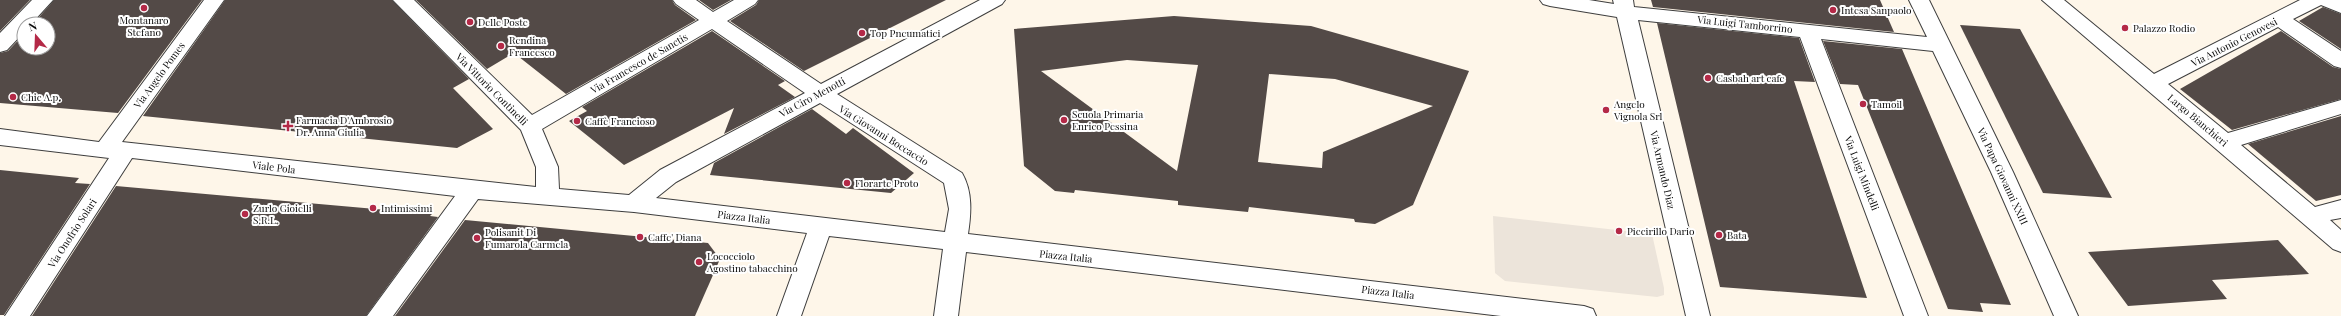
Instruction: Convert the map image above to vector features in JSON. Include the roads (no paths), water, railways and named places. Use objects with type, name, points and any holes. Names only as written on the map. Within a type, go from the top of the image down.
[{"type":"street","points":[[0,45],[44,0]]},
{"type":"street","name":"Via Angelo Pomes","points":[[116,150],[214,0]]},
{"type":"street","name":"Via Vittorio Continelli","points":[[402,0],[530,126],[547,167],[548,195]]},
{"type":"street","name":"Via Giovanni Boccaccio","points":[[683,0],[819,93],[954,179],[960,209],[946,316]]},
{"type":"street","name":"Via Francesco de Sanctis","points":[[530,126],[748,0]]},
{"type":"street","name":"Via Ciro Menotti","points":[[634,204],[668,176],[819,93],[996,0]]},
{"type":"street","name":"Via Luigi Tamborrino","points":[[1550,0],[1624,6],[1808,31],[1939,41]]},
{"type":"street","name":"Via Papa Giovanni XXIII","points":[[1919,0],[2002,172],[2066,316]]},
{"type":"street","name":"Largo Bianchieri","points":[[2052,0],[2224,142],[2341,244]]},
{"type":"street","name":"Via Antonio Genovesi","points":[[2153,83],[2315,0]]},
{"type":"street","points":[[2327,0],[2341,7]]},
{"type":"street","name":"Via Armando Diaz","points":[[1624,6],[1698,316]]},
{"type":"street","points":[[2279,19],[2341,61]]},
{"type":"street","name":"Via Luigi Mindelli","points":[[1808,31],[1916,316]]},
{"type":"street","points":[[2224,142],[2341,107]]},
{"type":"street","name":"Viale Pola","points":[[0,137],[472,190],[548,195]]},
{"type":"street","name":"Via Onofrio Solari","points":[[17,316],[116,150]]},
{"type":"street","points":[[379,316],[472,190]]},
{"type":"street","name":"Piazza Italia","points":[[548,195],[955,241],[1036,253],[1584,316]]},
{"type":"street","points":[[2310,217],[2341,209]]},
{"type":"street","points":[[789,316],[821,226]]},
{"type":"place","name":"Montanaro Stefano","points":[[144,8]]},
{"type":"place","name":"Intesa Sanpaolo","points":[[1833,10]]},
{"type":"place","name":"Delle Poste","points":[[470,22]]},
{"type":"place","name":"Palazzo Rodio","points":[[2125,28]]},
{"type":"place","name":"Top Pneumatici","points":[[862,33]]},
{"type":"place","name":"Rendina Francesco","points":[[501,46]]},
{"type":"place","name":"Casbah art cafe","points":[[1708,78]]},
{"type":"place","name":"Chic A.p.","points":[[13,97]]},
{"type":"place","name":"Tamoil","points":[[1863,104]]},
{"type":"place","name":"Angelo Vignola Srl","points":[[1606,110]]},
{"type":"place","name":"Scuola Primaria Enrico Pessina","points":[[1064,120]]},
{"type":"place","name":"Caffè Francioso","points":[[577,121]]},
{"type":"place","name":"Farmacia D'Ambrosio Dr. Anna Giulia","points":[[288,126]]},
{"type":"place","name":"Florarte Proto","points":[[847,183]]},
{"type":"place","name":"Intimissimi","points":[[373,208]]},
{"type":"place","name":"Zurlo Gioielli S.R.L.","points":[[245,214]]},
{"type":"place","name":"Piccirillo Dario","points":[[1619,231]]},
{"type":"place","name":"Bata","points":[[1719,235]]},
{"type":"place","name":"Caffe' Diana","points":[[640,237]]},
{"type":"place","name":"Polisanit Di Fumarola Carmela","points":[[477,238]]},
{"type":"place","name":"Lococciolo Agostino tabacchino","points":[[699,262]]}]
